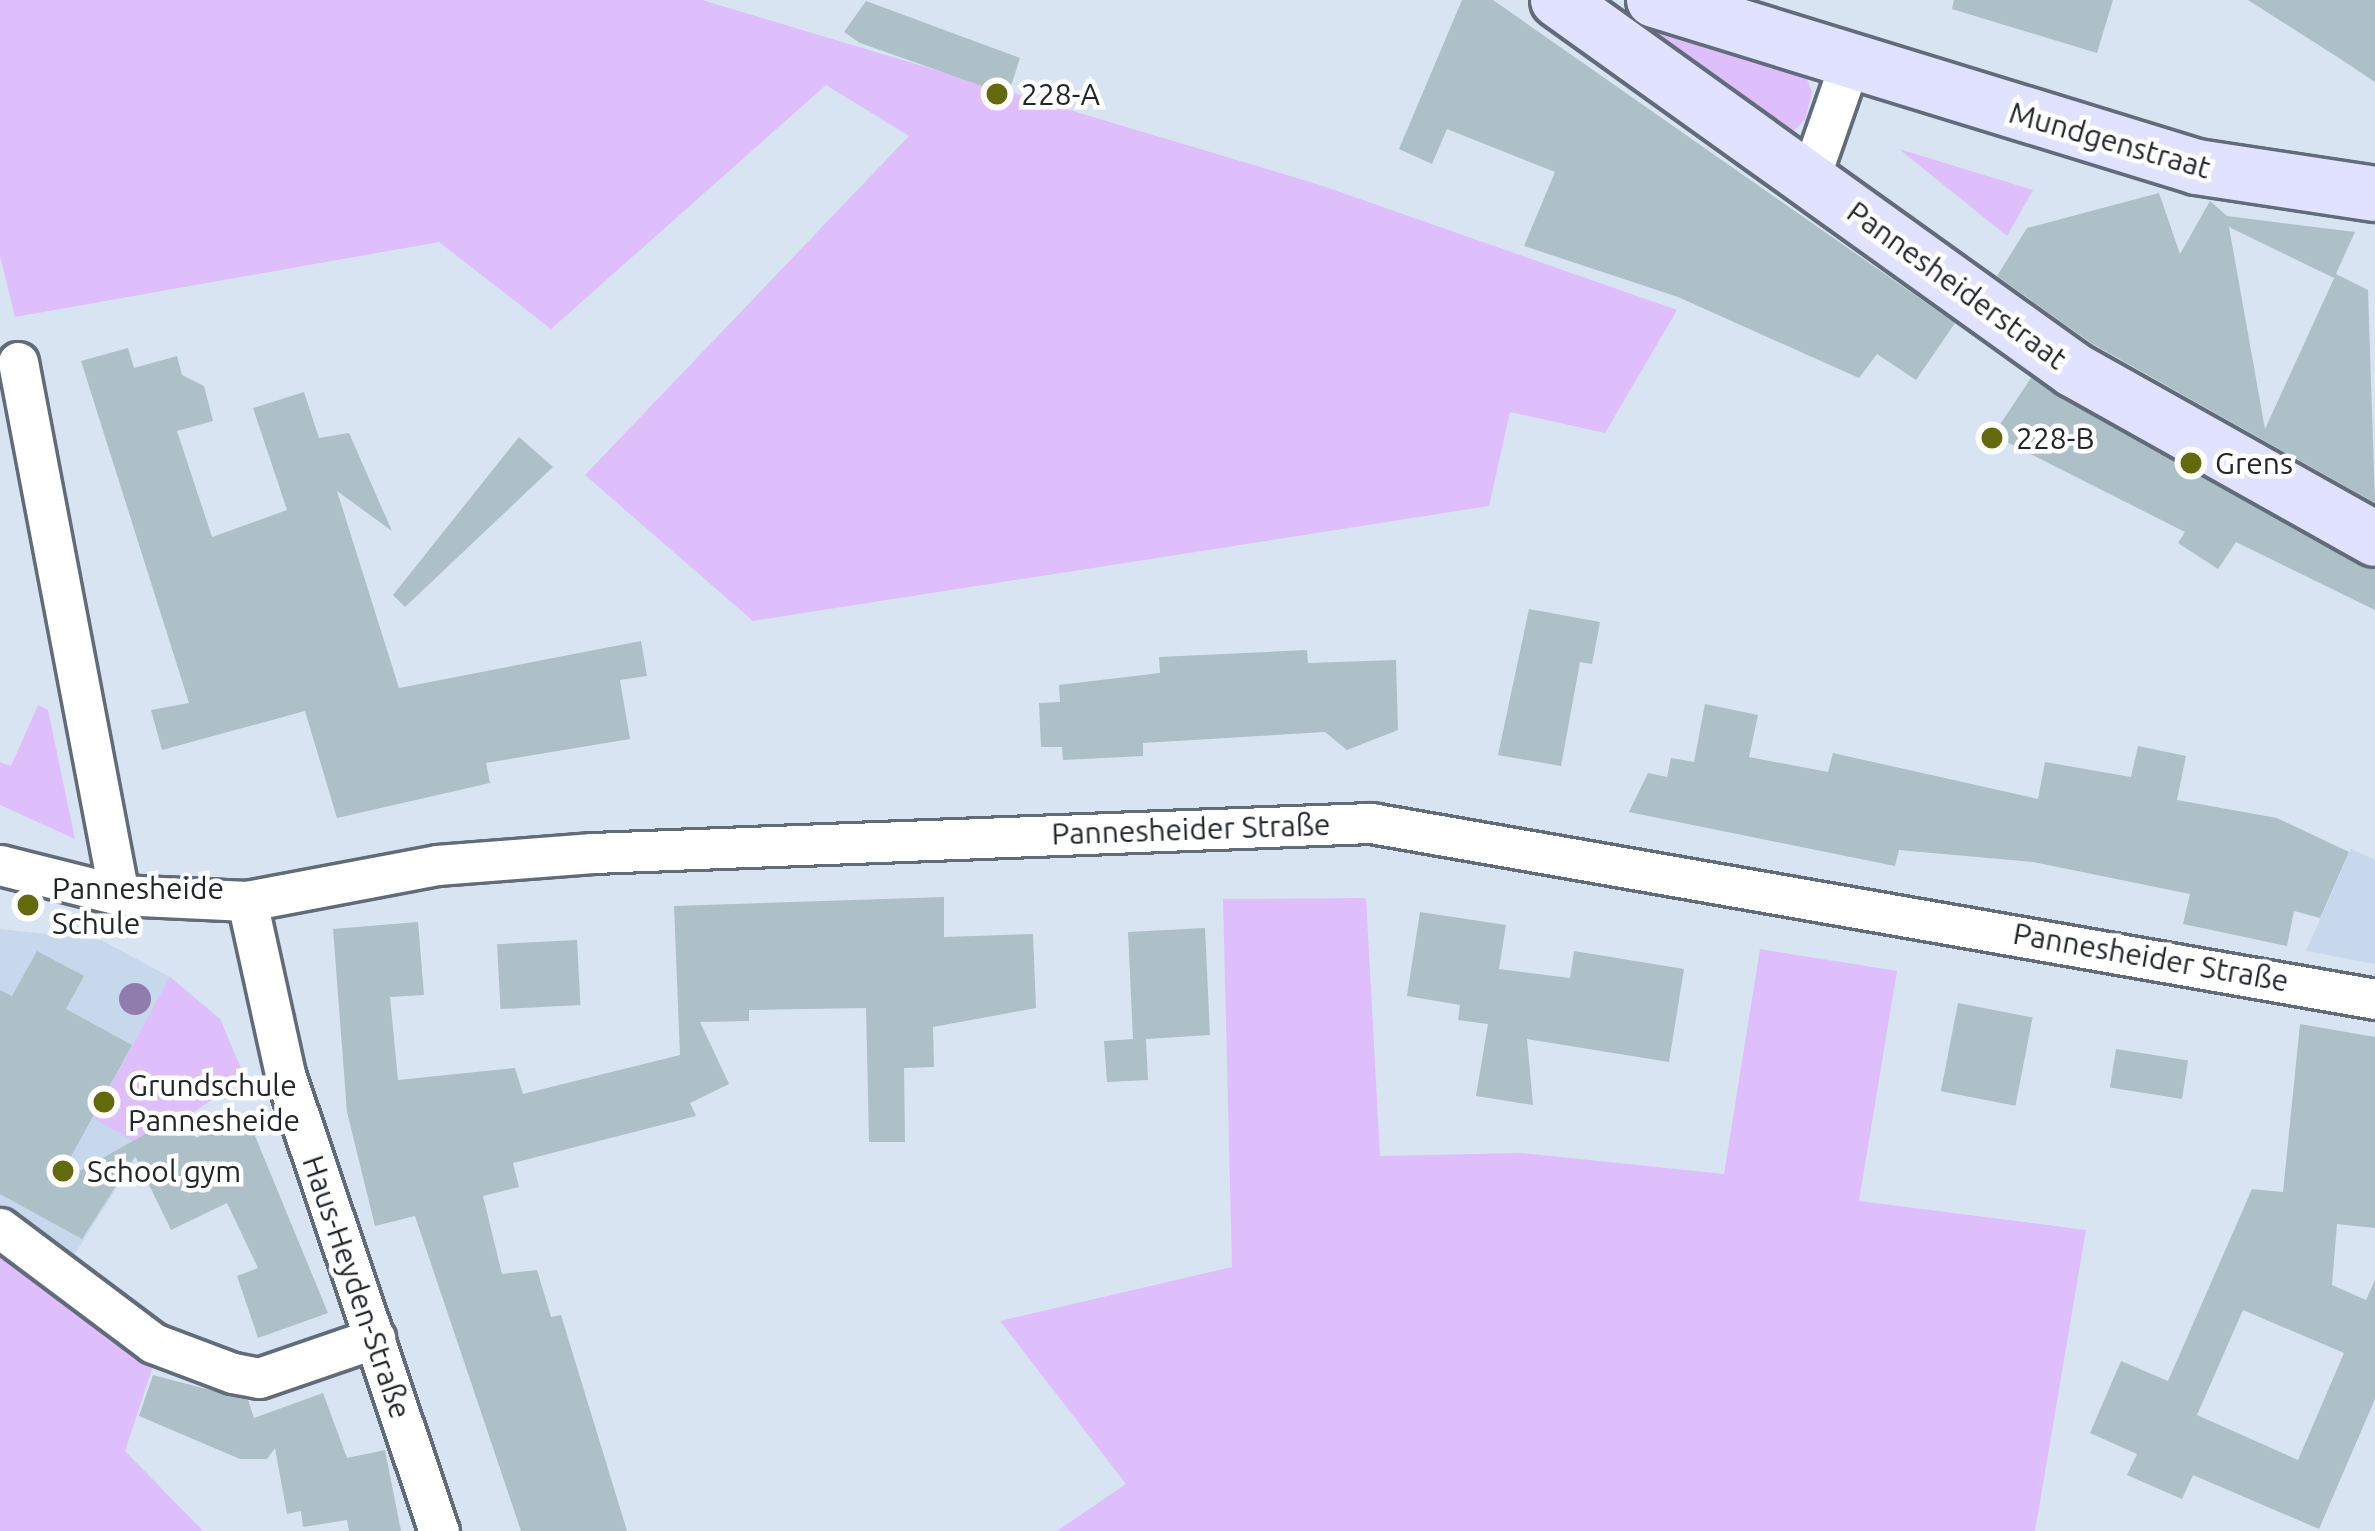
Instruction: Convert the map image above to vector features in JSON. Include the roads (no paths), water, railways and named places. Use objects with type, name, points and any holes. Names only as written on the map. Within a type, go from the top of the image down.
[{"type":"street","name":"Pannesheiderstraat","points":[[1558,0],[2074,370],[2375,538]]},
{"type":"street","name":"Mundgenstraat","points":[[1654,0],[2197,167],[2375,194]]},
{"type":"street","points":[[1810,177],[1850,62]]},
{"type":"street","points":[[18,362],[119,895]]},
{"type":"street","name":"Pannesheider Straße","points":[[0,865],[119,895],[247,901],[436,865],[570,855],[1372,823],[2375,999]]},
{"type":"street","name":"Haus-Heyden-Straße","points":[[247,901],[255,974],[440,1531]]},
{"type":"street","points":[[0,1228],[153,1342],[232,1373],[259,1378],[375,1338]]},
{"type":"place","name":"228-A","points":[[997,94]]},
{"type":"place","name":"228-B","points":[[1992,438]]},
{"type":"place","name":"Grens","points":[[2191,463]]},
{"type":"place","name":"Pannesheide Schule","points":[[28,905]]},
{"type":"place","name":"Grundschule Pannesheide","points":[[104,1102]]},
{"type":"place","name":"School gym","points":[[63,1171]]}]
